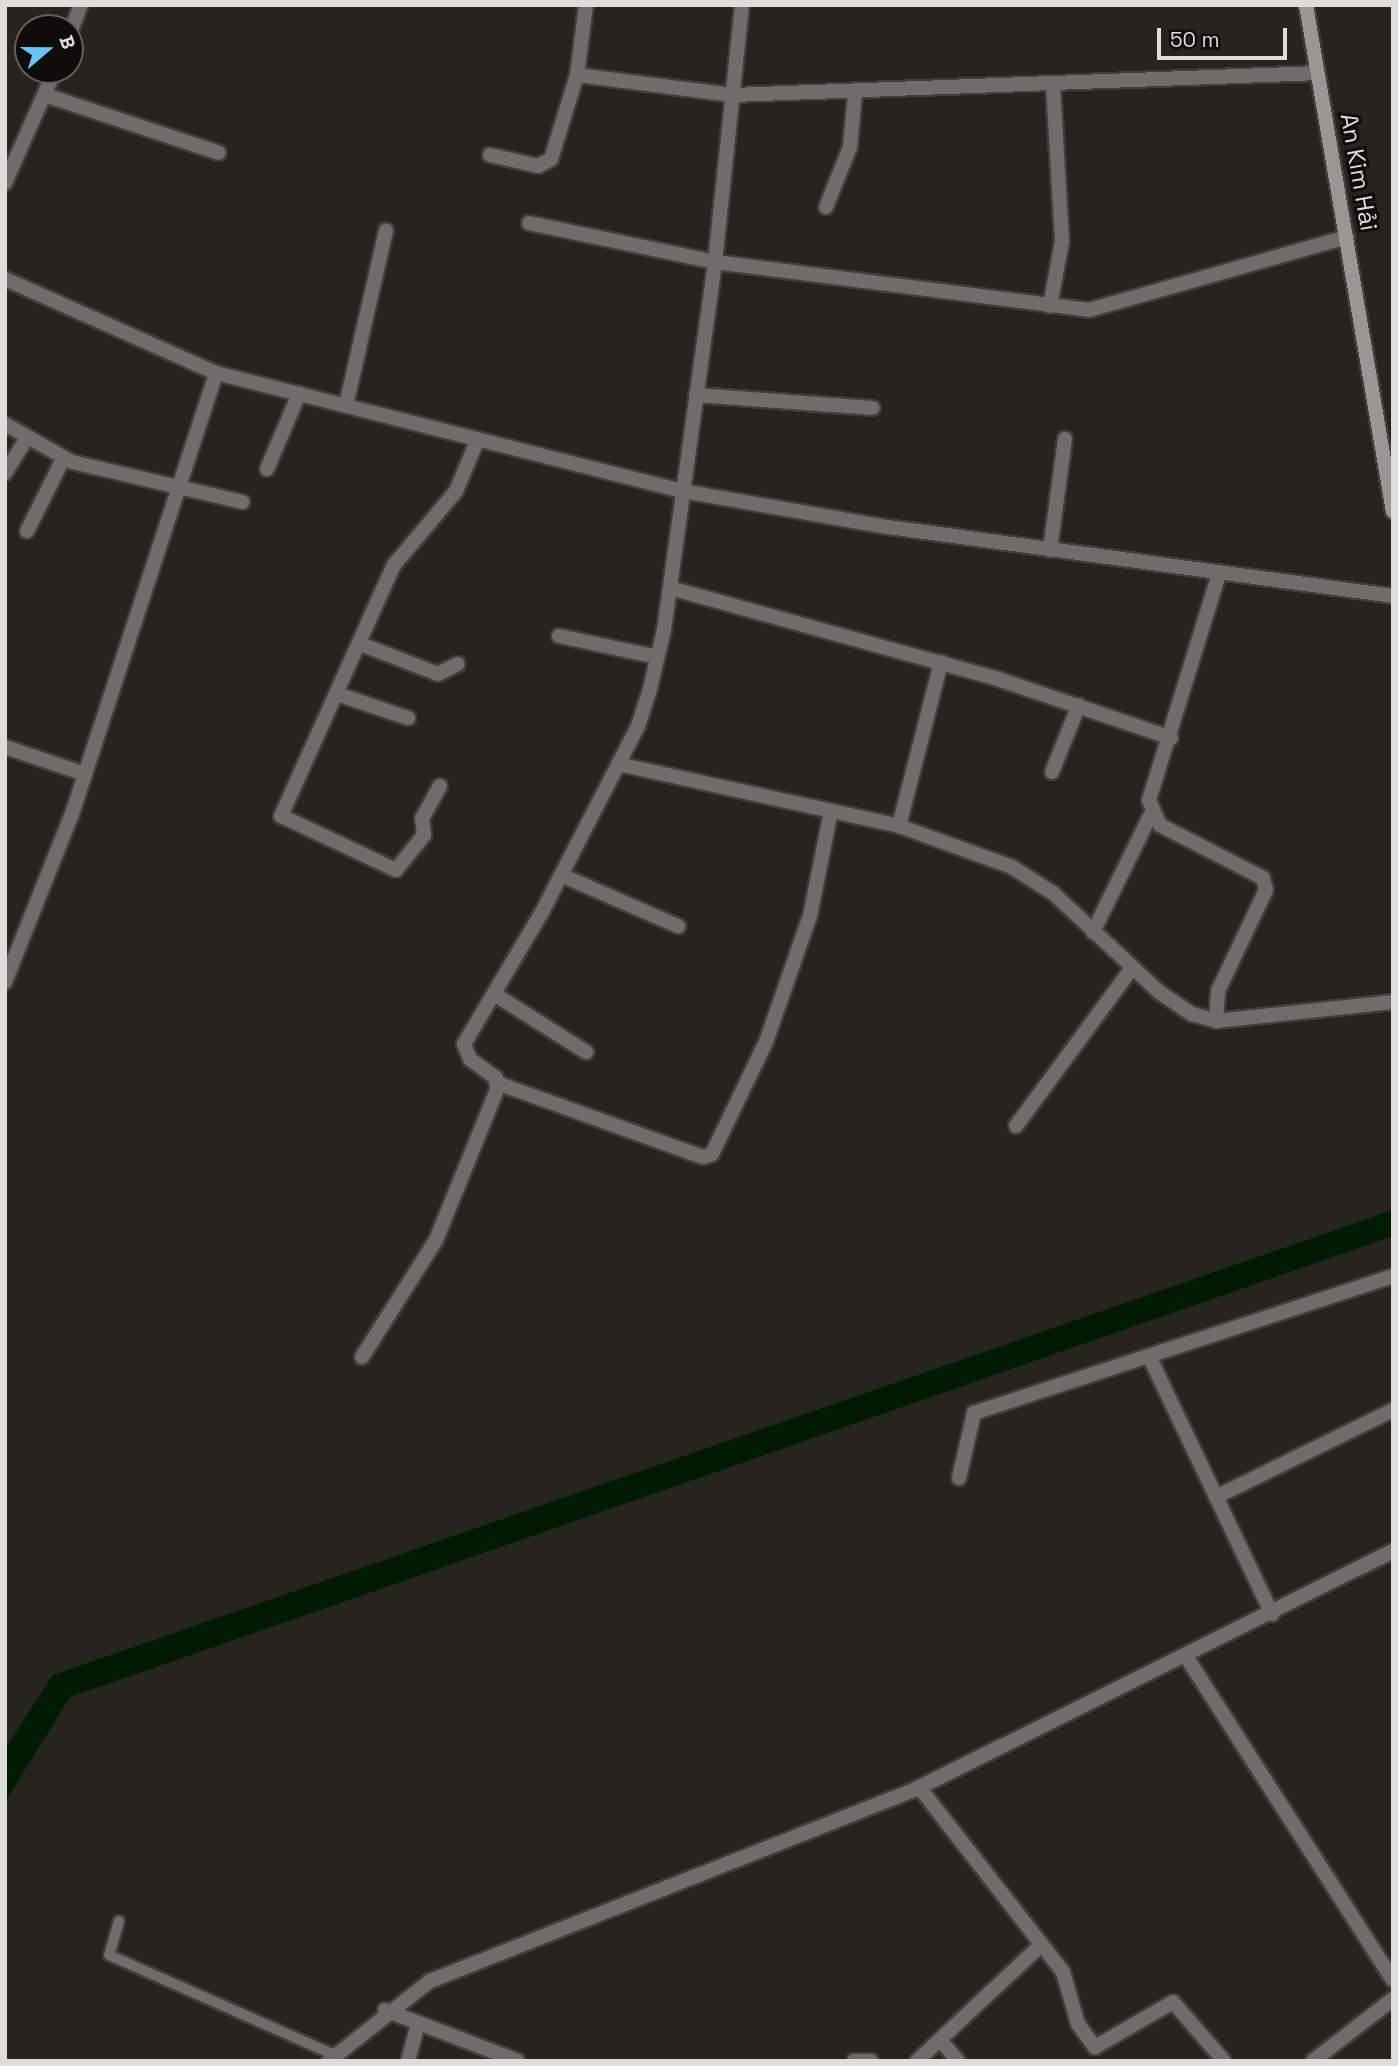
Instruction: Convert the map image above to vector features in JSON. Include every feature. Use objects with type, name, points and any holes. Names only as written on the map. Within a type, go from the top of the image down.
[{"type":"street","points":[[490,155],[538,166],[551,159],[576,75],[586,5]]},
{"type":"street","points":[[742,5],[715,262],[670,588],[657,657],[638,726],[561,875],[464,1050],[497,1083],[703,1157],[712,1154],[766,1042],[810,916],[831,811]]},
{"type":"street","name":"An Kim Hải","points":[[1307,5],[1393,512]]},
{"type":"street","points":[[576,75],[733,94],[855,94],[1318,73]]},
{"type":"street","points":[[5,183],[49,84]]},
{"type":"street","points":[[1050,306],[1062,241],[1053,86]]},
{"type":"street","points":[[826,207],[850,146],[855,94]]},
{"type":"street","points":[[44,95],[219,153]]},
{"type":"street","points":[[529,223],[715,262],[1050,306],[1103,307],[1216,269],[1347,237]]},
{"type":"street","points":[[346,405],[386,231]]},
{"type":"street","points":[[5,279],[216,373],[683,491],[1050,551],[1393,596]]},
{"type":"street","points":[[5,982],[85,774],[216,373]]},
{"type":"street","points":[[267,469],[299,394]]},
{"type":"street","points":[[696,395],[873,408]]},
{"type":"street","points":[[5,424],[63,459],[242,502]]},
{"type":"street","points":[[5,473],[27,438]]},
{"type":"street","points":[[440,786],[422,818],[424,835],[396,870],[285,821],[286,798],[340,695],[394,565],[456,491],[478,439]]},
{"type":"street","points":[[1050,551],[1065,439]]},
{"type":"street","points":[[27,531],[63,459]]},
{"type":"street","points":[[1093,932],[1150,814],[1149,800],[1171,738],[1219,574]]},
{"type":"street","points":[[670,588],[941,662],[1079,705],[1171,738]]},
{"type":"street","points":[[559,636],[657,657]]},
{"type":"street","points":[[363,645],[438,674],[458,664]]},
{"type":"street","points":[[899,827],[941,662]]},
{"type":"street","points":[[340,695],[408,718]]},
{"type":"street","points":[[1052,772],[1079,705]]},
{"type":"street","points":[[5,747],[85,774]]},
{"type":"street","points":[[618,764],[899,827],[1031,878],[1176,1006],[1216,1021],[1393,1002]]},
{"type":"street","points":[[1150,814],[1160,825],[1263,878],[1266,890],[1218,991],[1216,1021]]},
{"type":"street","points":[[561,875],[678,926]]},
{"type":"street","points":[[1017,1126],[1132,968]]},
{"type":"street","points":[[494,994],[586,1052]]},
{"type":"street","points":[[362,1357],[436,1240],[497,1083]]},
{"type":"street","points":[[959,1478],[974,1413],[1393,1276]]},
{"type":"street","points":[[1149,1356],[1272,1614]]},
{"type":"street","points":[[1216,1497],[1393,1410]]},
{"type":"street","points":[[332,2058],[385,2010],[497,1951],[919,1787],[1187,1658],[1393,1551]]},
{"type":"street","points":[[1187,1658],[1393,1980]]},
{"type":"street","points":[[919,1787],[1063,1972],[1077,2024],[1095,2047],[1173,2002],[1224,2061]]},
{"type":"street","points":[[917,2061],[942,2042],[1041,1945]]},
{"type":"street","points":[[1313,2061],[1393,1999]]},
{"type":"street","points":[[385,2010],[518,2061]]},
{"type":"street","points":[[408,2061],[418,2024]]},
{"type":"street","points":[[942,2042],[958,2061]]},
{"type":"street","points":[[854,2061],[871,2061]]},
{"type":"lane","points":[[119,1921],[109,1955],[332,2058]]},
{"type":"shaded area","points":[[1393,1210],[1393,1236],[70,1697],[5,1802],[5,1749],[53,1675]]}]
